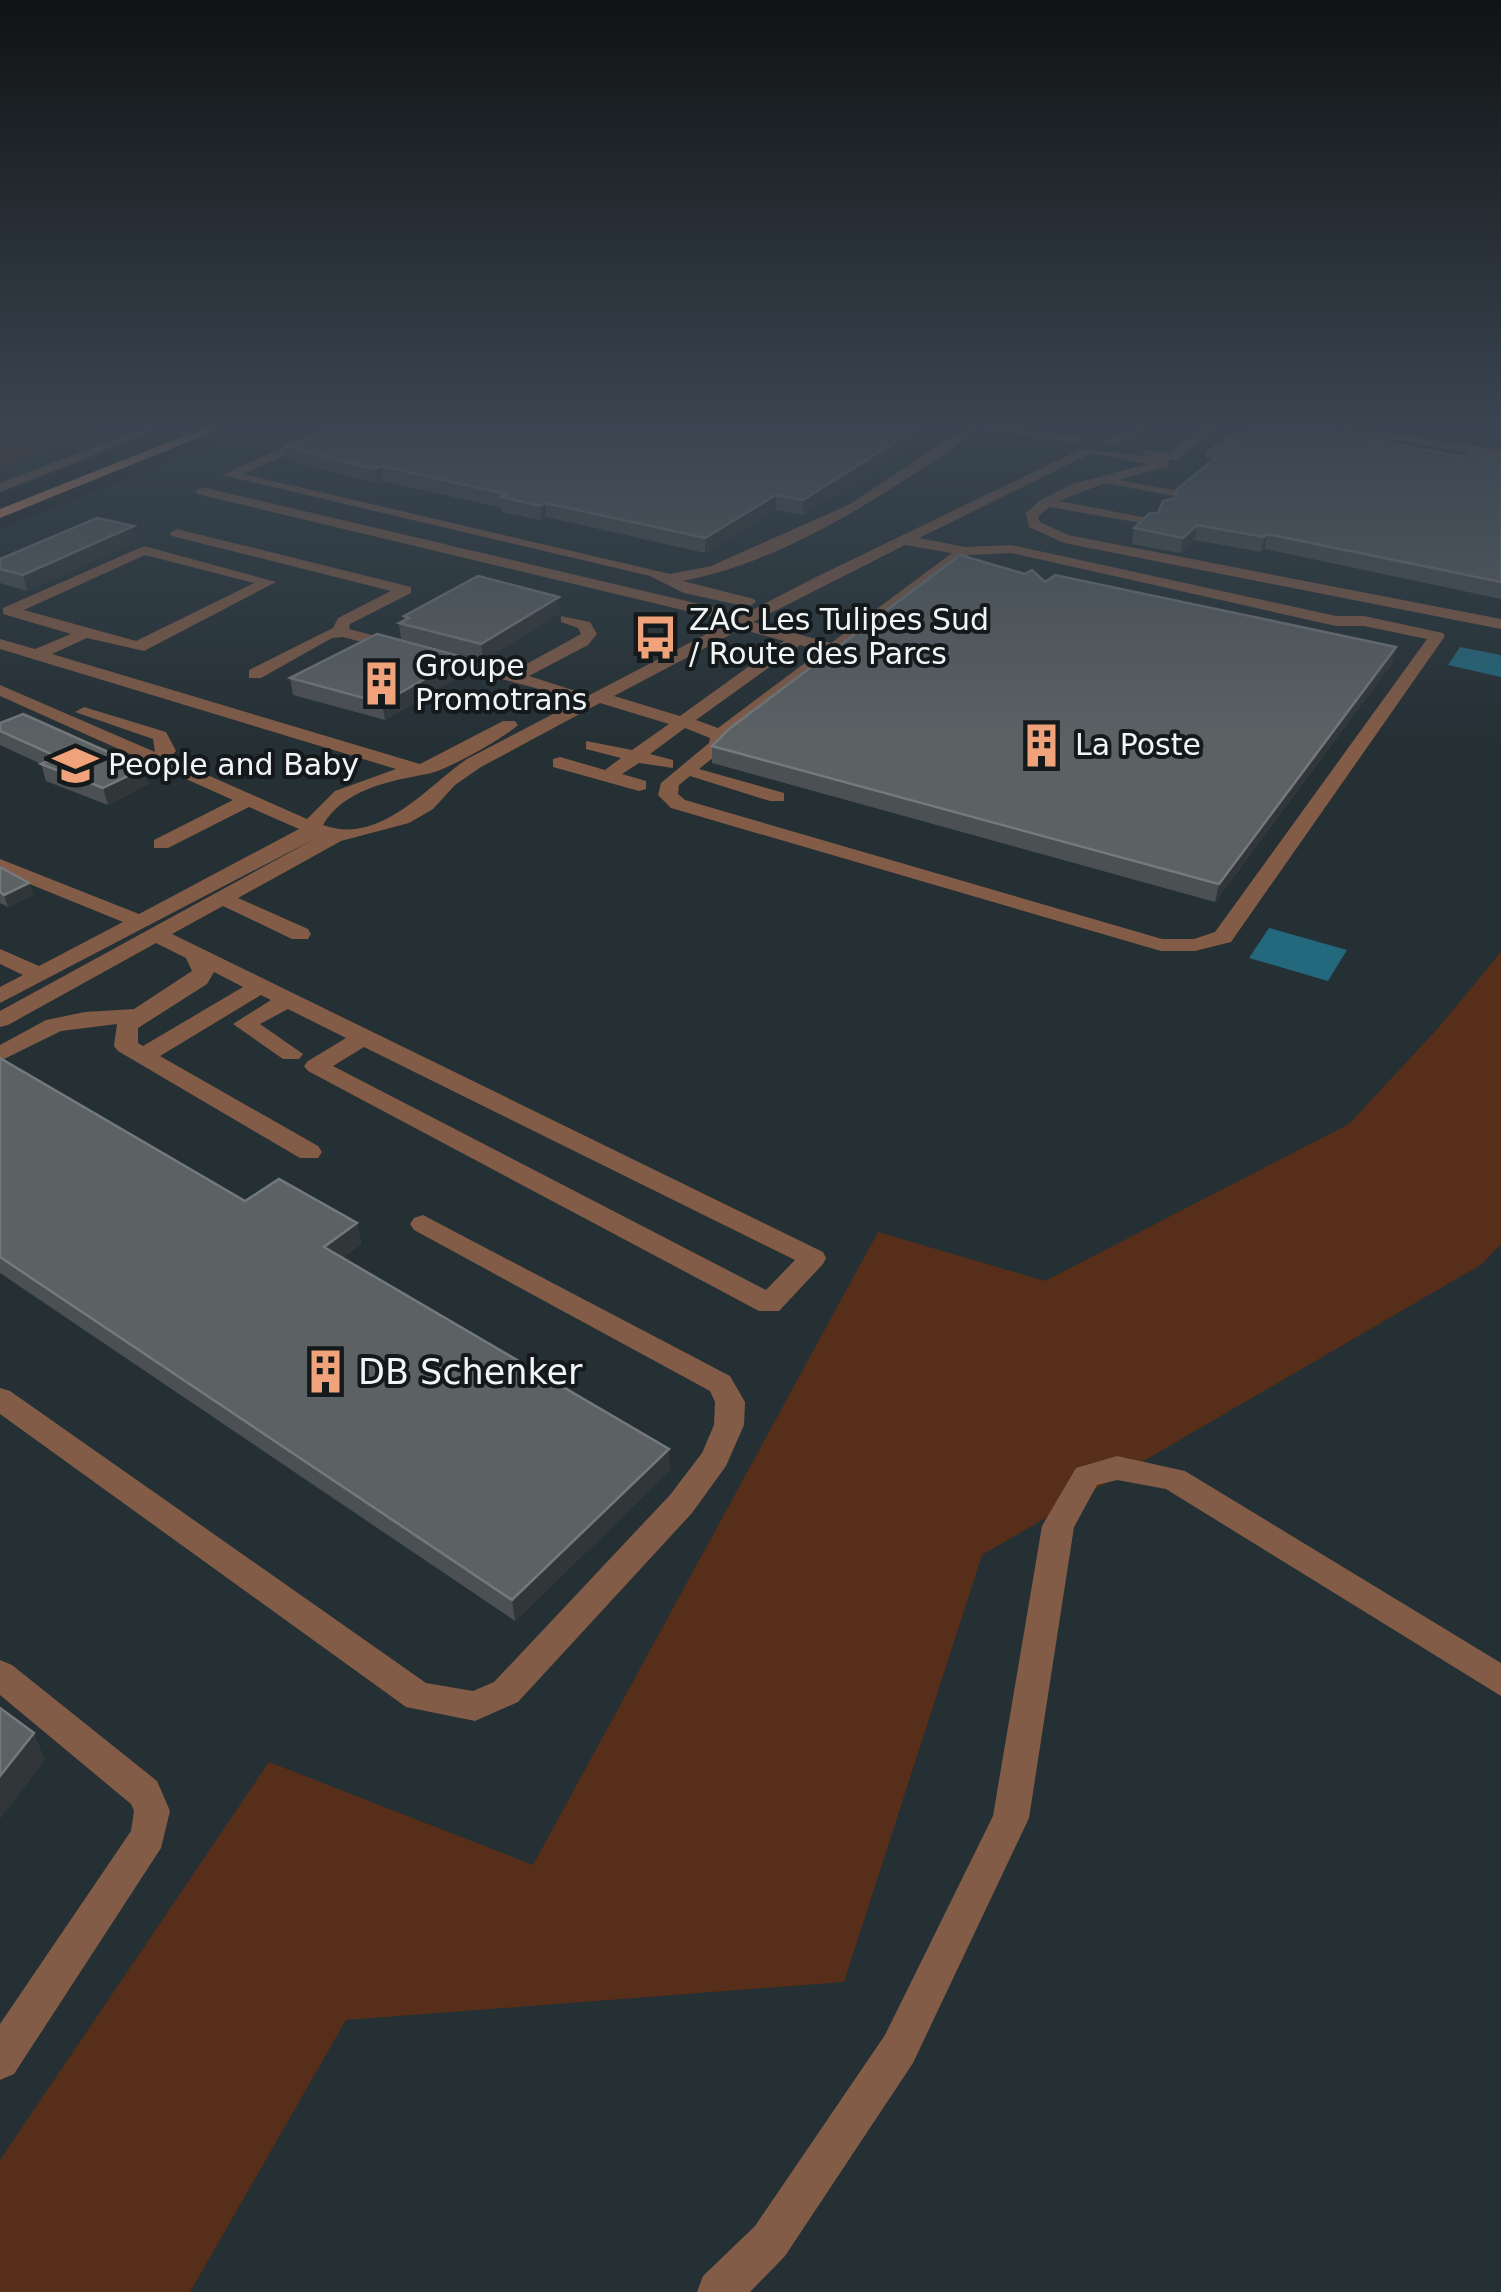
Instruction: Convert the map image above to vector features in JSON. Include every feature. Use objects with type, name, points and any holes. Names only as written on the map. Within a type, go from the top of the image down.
[{"type":"street","points":[[177,533],[405,590],[344,622],[340,626],[343,632]]},
{"type":"street","points":[[379,533],[738,622],[834,650]]},
{"type":"street","points":[[480,533],[748,602],[898,533]]},
{"type":"street","points":[[668,580],[715,570],[797,533]]},
{"type":"street","points":[[0,1020],[313,828],[318,814],[352,789],[421,769],[574,694],[738,622],[791,607],[788,597],[916,533]]},
{"type":"street","points":[[1051,533],[1064,540],[1414,600],[1501,624]]},
{"type":"street","points":[[461,552],[493,536]]},
{"type":"street","points":[[902,540],[965,551],[1011,549],[1055,567],[1436,636],[1223,937],[1196,945],[1160,945],[678,804],[668,795],[670,783],[718,745],[719,736],[965,551]]},
{"type":"street","points":[[983,572],[1011,549]]},
{"type":"street","points":[[36,655],[86,632],[138,646],[268,582],[144,550],[9,611],[86,632]]},
{"type":"street","points":[[0,996],[40,975],[224,898],[337,835],[376,830],[402,819],[426,805],[448,781],[738,622],[748,602]]},
{"type":"street","points":[[517,676],[582,642],[589,634],[584,624],[567,619]]},
{"type":"street","points":[[255,674],[328,634],[343,632],[574,694]]},
{"type":"street","points":[[608,776],[796,640]]},
{"type":"street","points":[[0,644],[446,774],[448,781]]},
{"type":"street","points":[[0,690],[313,828],[337,835]]},
{"type":"street","points":[[597,697],[719,736]]},
{"type":"street","points":[[14,720],[42,708]]},
{"type":"street","points":[[592,745],[666,764]]},
{"type":"street","points":[[560,763],[639,785]]},
{"type":"street","points":[[699,775],[783,792],[745,824]]},
{"type":"street","points":[[161,844],[250,799]]},
{"type":"street","points":[[0,865],[148,928],[813,1258],[770,1304],[316,1066],[364,1037]]},
{"type":"street","points":[[224,898],[300,934]]},
{"type":"street","points":[[194,954],[203,971],[199,979],[127,1026],[126,1046],[308,1152]]},
{"type":"street","points":[[0,956],[40,975]]},
{"type":"street","points":[[143,1056],[260,986]]},
{"type":"street","points":[[288,1000],[244,1024],[291,1054]]},
{"type":"street","points":[[0,1054],[54,1026],[85,1019],[139,1016]]},
{"type":"street","points":[[0,1399],[418,1697],[475,1706],[506,1692],[682,1504],[715,1458],[729,1425],[730,1402],[720,1384],[423,1224]]},
{"type":"street","points":[[718,2292],[770,2241],[899,2049],[1011,1818],[1058,1526],[1087,1476],[1117,1468],[1174,1479],[1501,1681]]},
{"type":"street","points":[[0,1675],[144,1792],[152,1811],[148,1836],[0,2060]]},
{"type":"shaded area","points":[[0,533],[1501,533],[1501,2292],[0,2292]]},
{"type":"shaded area","points":[[1501,952],[1501,1244],[1482,1264],[982,1555],[844,1982],[346,2020],[190,2292],[0,2292],[0,2160],[269,1762],[533,1865],[878,1232],[1045,1281],[1349,1124],[1439,1027]]},
{"type":"water","points":[[1460,647],[1501,655],[1501,677],[1448,665]]},
{"type":"water","points":[[1269,928],[1347,950],[1328,981],[1249,958]]},
{"type":"building","points":[[62,533],[118,533],[23,575],[0,569],[0,559]]},
{"type":"building","points":[[682,533],[713,533],[705,538]]},
{"type":"building","points":[[1158,533],[1188,533],[1183,538]]},
{"type":"building","points":[[1241,533],[1501,533],[1501,582],[1267,534],[1264,537]]},
{"type":"building","name":"La Poste","points":[[960,555],[1025,574],[1032,570],[1045,582],[1055,575],[1396,647],[1219,884],[712,746],[729,729]]},
{"type":"building","points":[[478,576],[559,597],[481,644],[399,623],[409,618],[404,616]]},
{"type":"building","points":[[377,634],[464,657],[382,703],[290,678]]},
{"type":"building","points":[[23,714],[144,768],[103,788],[41,764],[58,757],[0,731],[0,723]]},
{"type":"building","points":[[0,867],[29,883],[4,895],[0,892]]},
{"type":"building","name":"DB Schenker","points":[[0,1058],[245,1201],[279,1179],[357,1223],[324,1247],[669,1449],[512,1600],[0,1257]]},
{"type":"building","points":[[0,1708],[34,1733],[0,1776]]},
{"type":"place","name":"ZAC Les Tulipes Sud / Route des Parcs","points":[[656,637]]},
{"type":"place","name":"Groupe Promotrans","points":[[382,683]]},
{"type":"place","name":"La Poste","points":[[1042,745]]},
{"type":"place","name":"People and Baby","points":[[75,765]]},
{"type":"place","name":"DB Schenker","points":[[325,1372]]}]
